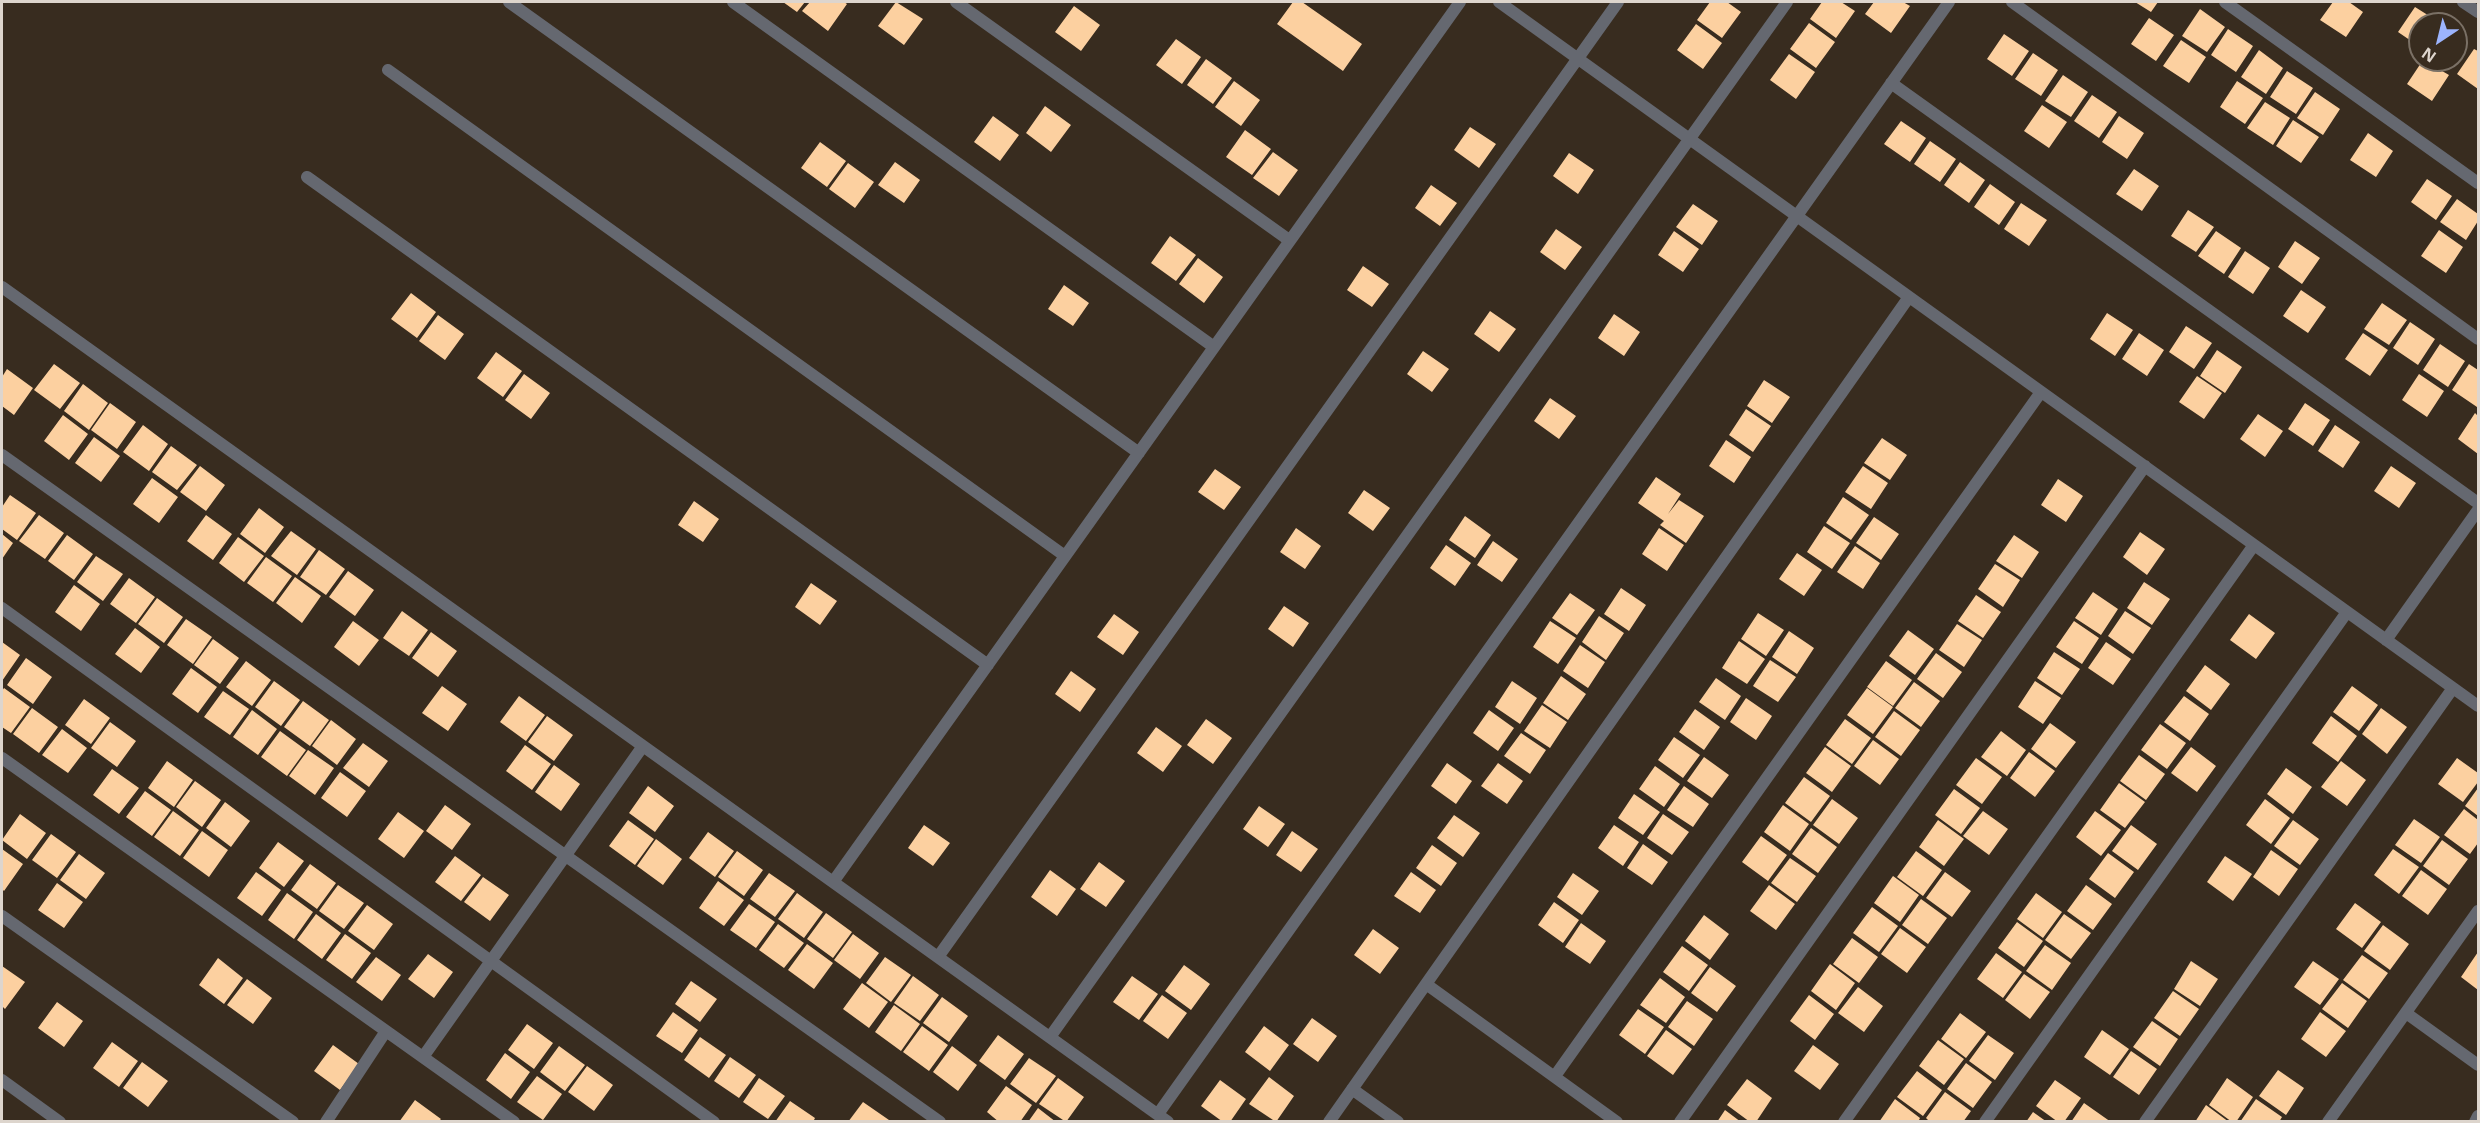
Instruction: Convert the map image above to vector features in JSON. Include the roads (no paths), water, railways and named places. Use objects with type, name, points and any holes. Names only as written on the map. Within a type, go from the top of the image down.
[{"type":"street","points":[[509,2],[1139,453]]},
{"type":"street","points":[[733,2],[1214,347]]},
{"type":"street","points":[[956,2],[1289,240]]},
{"type":"street","points":[[833,882],[1460,2]]},
{"type":"street","points":[[1499,2],[2478,706]]},
{"type":"street","points":[[938,957],[1618,2]]},
{"type":"street","points":[[1050,1037],[1787,2]]},
{"type":"street","points":[[1158,1114],[1949,2]]},
{"type":"street","points":[[2012,2],[2478,339]]},
{"type":"street","points":[[2225,2],[2478,183]]},
{"type":"street","points":[[2463,2],[2478,12]]},
{"type":"street","points":[[388,70],[1065,556]]},
{"type":"street","points":[[1891,82],[2478,503]]},
{"type":"street","points":[[307,177],[988,665]]},
{"type":"street","points":[[2,286],[1168,1122]]},
{"type":"street","points":[[1329,1122],[1909,297]]},
{"type":"street","points":[[1555,1077],[2041,392]]},
{"type":"street","points":[[2,455],[940,1122]]},
{"type":"street","points":[[1680,1122],[2145,466]]},
{"type":"street","points":[[2386,640],[2478,510]]},
{"type":"street","points":[[1844,1122],[2254,545]]},
{"type":"street","points":[[2,608],[714,1122]]},
{"type":"street","points":[[1984,1122],[2347,612]]},
{"type":"street","points":[[2145,1122],[2453,688]]},
{"type":"street","points":[[423,1057],[643,746]]},
{"type":"street","points":[[2,758],[514,1122]]},
{"type":"street","points":[[2328,1122],[2478,911]]},
{"type":"street","points":[[2,916],[293,1122]]},
{"type":"street","points":[[1426,984],[1617,1122]]},
{"type":"street","points":[[2406,1013],[2478,1065]]},
{"type":"street","points":[[326,1122],[386,1031]]},
{"type":"street","points":[[2,1080],[60,1122]]},
{"type":"street","points":[[1352,1089],[1398,1122]]},
{"type":"street","points":[[490,1122],[498,1110]]},
{"type":"street","points":[[2475,1122],[2478,1116]]}]
